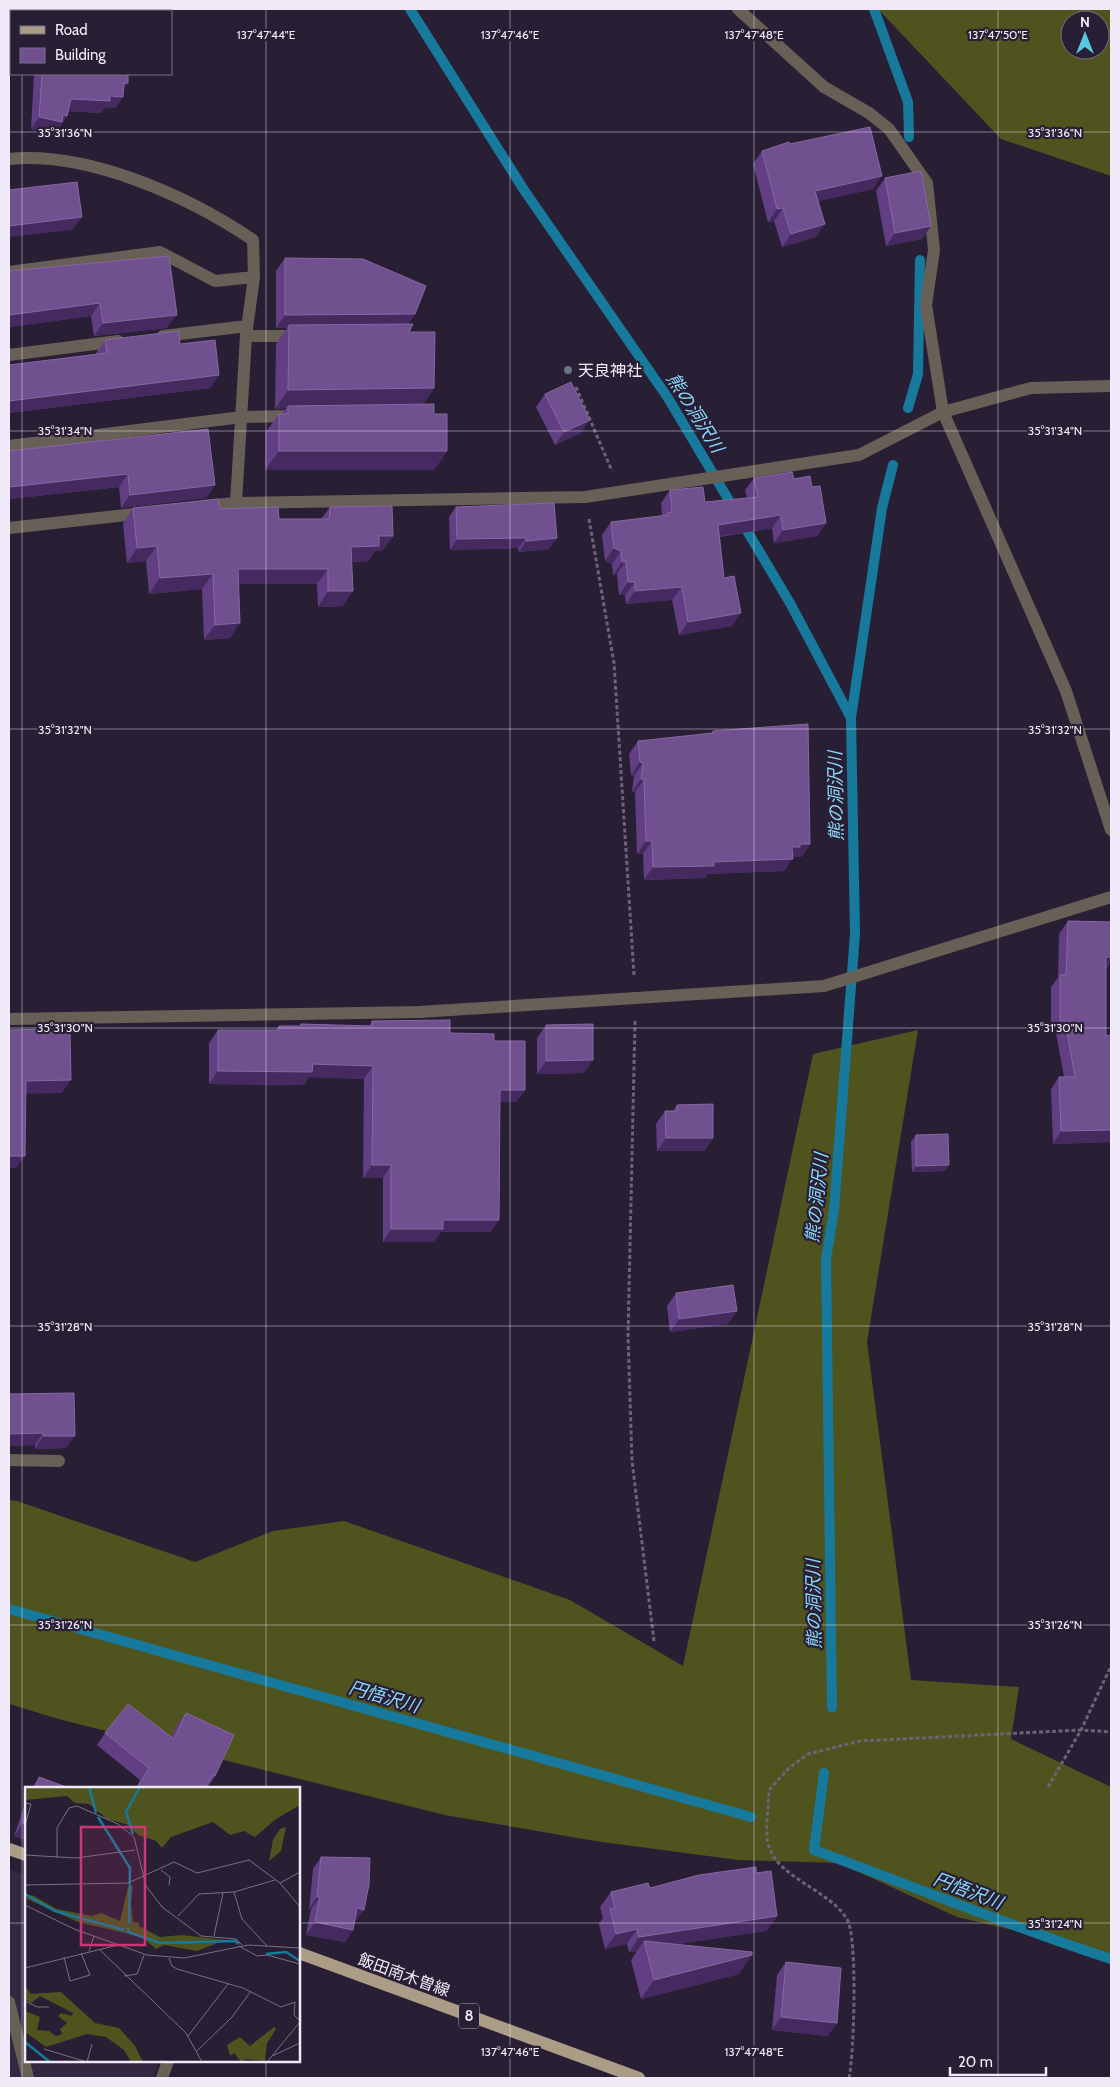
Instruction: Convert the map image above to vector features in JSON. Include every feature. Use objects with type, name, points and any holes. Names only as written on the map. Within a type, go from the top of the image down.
[{"type":"main road","points":[[9,1849],[25,1855]]},
{"type":"main road","name":"飯田南木曽線","points":[[300,1953],[638,2078]]},
{"type":"street","points":[[738,9],[824,87],[869,113],[889,130],[927,183],[934,250],[926,305],[942,412],[1066,691],[1111,830]]},
{"type":"street","points":[[9,159],[48,157],[125,175],[228,223],[253,240],[254,277],[247,331],[236,503]]},
{"type":"street","points":[[9,272],[160,252],[215,282],[254,277]]},
{"type":"street","points":[[152,337],[247,331],[316,336]]},
{"type":"street","points":[[9,355],[133,340]]},
{"type":"street","points":[[187,508],[236,503],[586,498],[859,455],[942,412],[1031,388],[1111,386]]},
{"type":"street","points":[[9,446],[242,417],[309,416]]},
{"type":"street","points":[[9,528],[157,512]]},
{"type":"street","points":[[9,1019],[419,1012],[824,986],[883,966],[1111,897]]},
{"type":"street","points":[[9,1460],[59,1461]]},
{"type":"street","points":[[9,2002],[28,2078]]},
{"type":"street","points":[[162,2078],[168,2062]]},
{"type":"path","points":[[576,387],[611,468]]},
{"type":"path","points":[[586,498],[614,663],[636,998],[628,1336],[631,1442],[654,1641]]},
{"type":"path","points":[[1048,1787],[1081,1730],[1111,1666]]},
{"type":"path","points":[[849,2078],[854,1998],[848,1920],[836,1906],[780,1864],[769,1846],[769,1790],[789,1768],[808,1754],[860,1741],[1081,1730],[1111,1732]]},
{"type":"shaded area","points":[[9,1869],[25,1876],[25,2062],[159,2062],[153,2078],[9,2078]]},
{"type":"green space","points":[[878,9],[1111,9],[1111,176],[1001,139]]},
{"type":"green space","points":[[918,1030],[867,1342],[911,1680],[1019,1687],[1011,1739],[1111,1787],[1111,1960],[1073,1944],[957,1917],[839,1863],[738,1860],[595,1841],[445,1815],[62,1720],[9,1704],[9,1500],[17,1501],[195,1562],[273,1531],[344,1521],[570,1600],[683,1666],[813,1054]]},
{"type":"building","points":[[42,75],[128,75],[128,83],[124,83],[123,97],[110,96],[110,101],[71,99],[67,116],[63,115],[62,122],[39,117]]},
{"type":"building","points":[[870,127],[882,176],[815,191],[825,224],[791,234],[783,208],[777,209],[762,151],[789,142],[790,144]]},
{"type":"building","points":[[921,171],[931,226],[895,233],[885,178]]},
{"type":"building","points":[[77,182],[82,217],[9,226],[9,190]]},
{"type":"building","points":[[169,256],[177,315],[103,323],[100,303],[9,315],[9,271]]},
{"type":"building","points":[[285,258],[363,259],[426,286],[415,314],[285,315]]},
{"type":"building","points":[[413,324],[409,332],[435,332],[434,388],[288,390],[289,325]]},
{"type":"building","points":[[179,331],[180,344],[215,340],[219,375],[9,401],[9,365],[107,353],[105,340]]},
{"type":"building","points":[[571,382],[590,420],[564,432],[545,394]]},
{"type":"building","points":[[434,404],[434,414],[447,414],[447,451],[279,451],[279,414],[288,414],[288,406]]},
{"type":"building","points":[[208,429],[215,485],[130,495],[128,474],[9,487],[9,451]]},
{"type":"building","points":[[792,472],[794,479],[810,476],[812,487],[820,486],[826,523],[783,530],[781,515],[718,525],[724,578],[734,576],[741,613],[688,622],[682,587],[635,591],[635,582],[628,582],[626,561],[622,562],[621,551],[614,548],[611,522],[668,515],[668,513],[672,512],[670,490],[703,487],[705,502],[758,497],[754,478]]},
{"type":"building","points":[[218,499],[220,509],[278,507],[279,519],[329,519],[330,507],[392,506],[393,536],[379,536],[379,546],[351,547],[353,591],[328,591],[328,569],[238,569],[240,623],[215,625],[213,574],[160,578],[157,546],[137,548],[133,508]]},
{"type":"building","points":[[554,503],[557,538],[526,541],[526,538],[457,539],[456,507]]},
{"type":"building","points":[[808,724],[810,844],[800,844],[800,847],[792,847],[793,859],[714,862],[714,866],[653,867],[652,841],[646,841],[644,780],[641,779],[643,763],[640,762],[638,741],[713,733],[713,731]]},
{"type":"building","points":[[1068,921],[1111,922],[1111,957],[1106,957],[1106,1036],[1111,1035],[1111,1130],[1061,1131],[1059,1077],[1075,1077],[1065,1021],[1060,1021],[1060,975],[1066,975]]},
{"type":"building","points":[[450,1020],[450,1033],[494,1034],[494,1041],[525,1041],[525,1090],[500,1090],[499,1220],[443,1220],[443,1229],[391,1229],[391,1165],[372,1165],[373,1066],[313,1064],[312,1072],[218,1071],[218,1030],[279,1030],[279,1026],[301,1026],[301,1024],[372,1026],[372,1021]]},
{"type":"building","points":[[593,1024],[593,1060],[546,1061],[546,1025]]},
{"type":"building","points":[[44,1029],[44,1032],[70,1032],[71,1080],[26,1081],[25,1156],[9,1156],[9,1030]]},
{"type":"building","points":[[713,1104],[713,1138],[666,1138],[665,1111],[677,1111],[677,1105]]},
{"type":"building","points":[[948,1134],[949,1165],[916,1166],[916,1135]]},
{"type":"building","points":[[733,1285],[737,1311],[679,1319],[676,1293]]},
{"type":"building","points":[[74,1393],[75,1436],[43,1436],[43,1433],[9,1434],[9,1394]]},
{"type":"building","points":[[128,1704],[174,1739],[186,1713],[234,1735],[215,1776],[213,1775],[206,1787],[138,1787],[149,1768],[105,1733]]},
{"type":"building","points":[[39,1777],[66,1787],[35,1787]]},
{"type":"building","points":[[321,1857],[370,1858],[369,1884],[364,1910],[357,1908],[353,1930],[315,1922],[320,1897],[317,1897]]},
{"type":"building","points":[[756,1867],[756,1873],[771,1871],[777,1916],[639,1937],[637,1929],[616,1934],[610,1909],[615,1908],[611,1892],[648,1883],[650,1888],[699,1875]]},
{"type":"building","points":[[644,1941],[752,1952],[752,1955],[654,1980]]},
{"type":"building","points":[[786,1962],[841,1968],[837,2023],[781,2017]]},
{"type":"waterway","name":"熊の洞沢川","points":[[410,9],[524,190],[668,398],[790,603],[851,718],[855,934],[834,1210],[826,1259],[832,1708]]},
{"type":"waterway","points":[[874,9],[908,102],[909,137]]},
{"type":"waterway","points":[[908,408],[918,374],[920,260]]},
{"type":"waterway","points":[[851,718],[882,508],[893,465]]},
{"type":"waterway","name":"円悟沢川","points":[[9,1609],[751,1817]]},
{"type":"waterway","name":"円悟沢川","points":[[824,1773],[814,1850],[999,1920],[1111,1959]]},
{"type":"place","name":"天良神社","points":[[568,370]]}]
